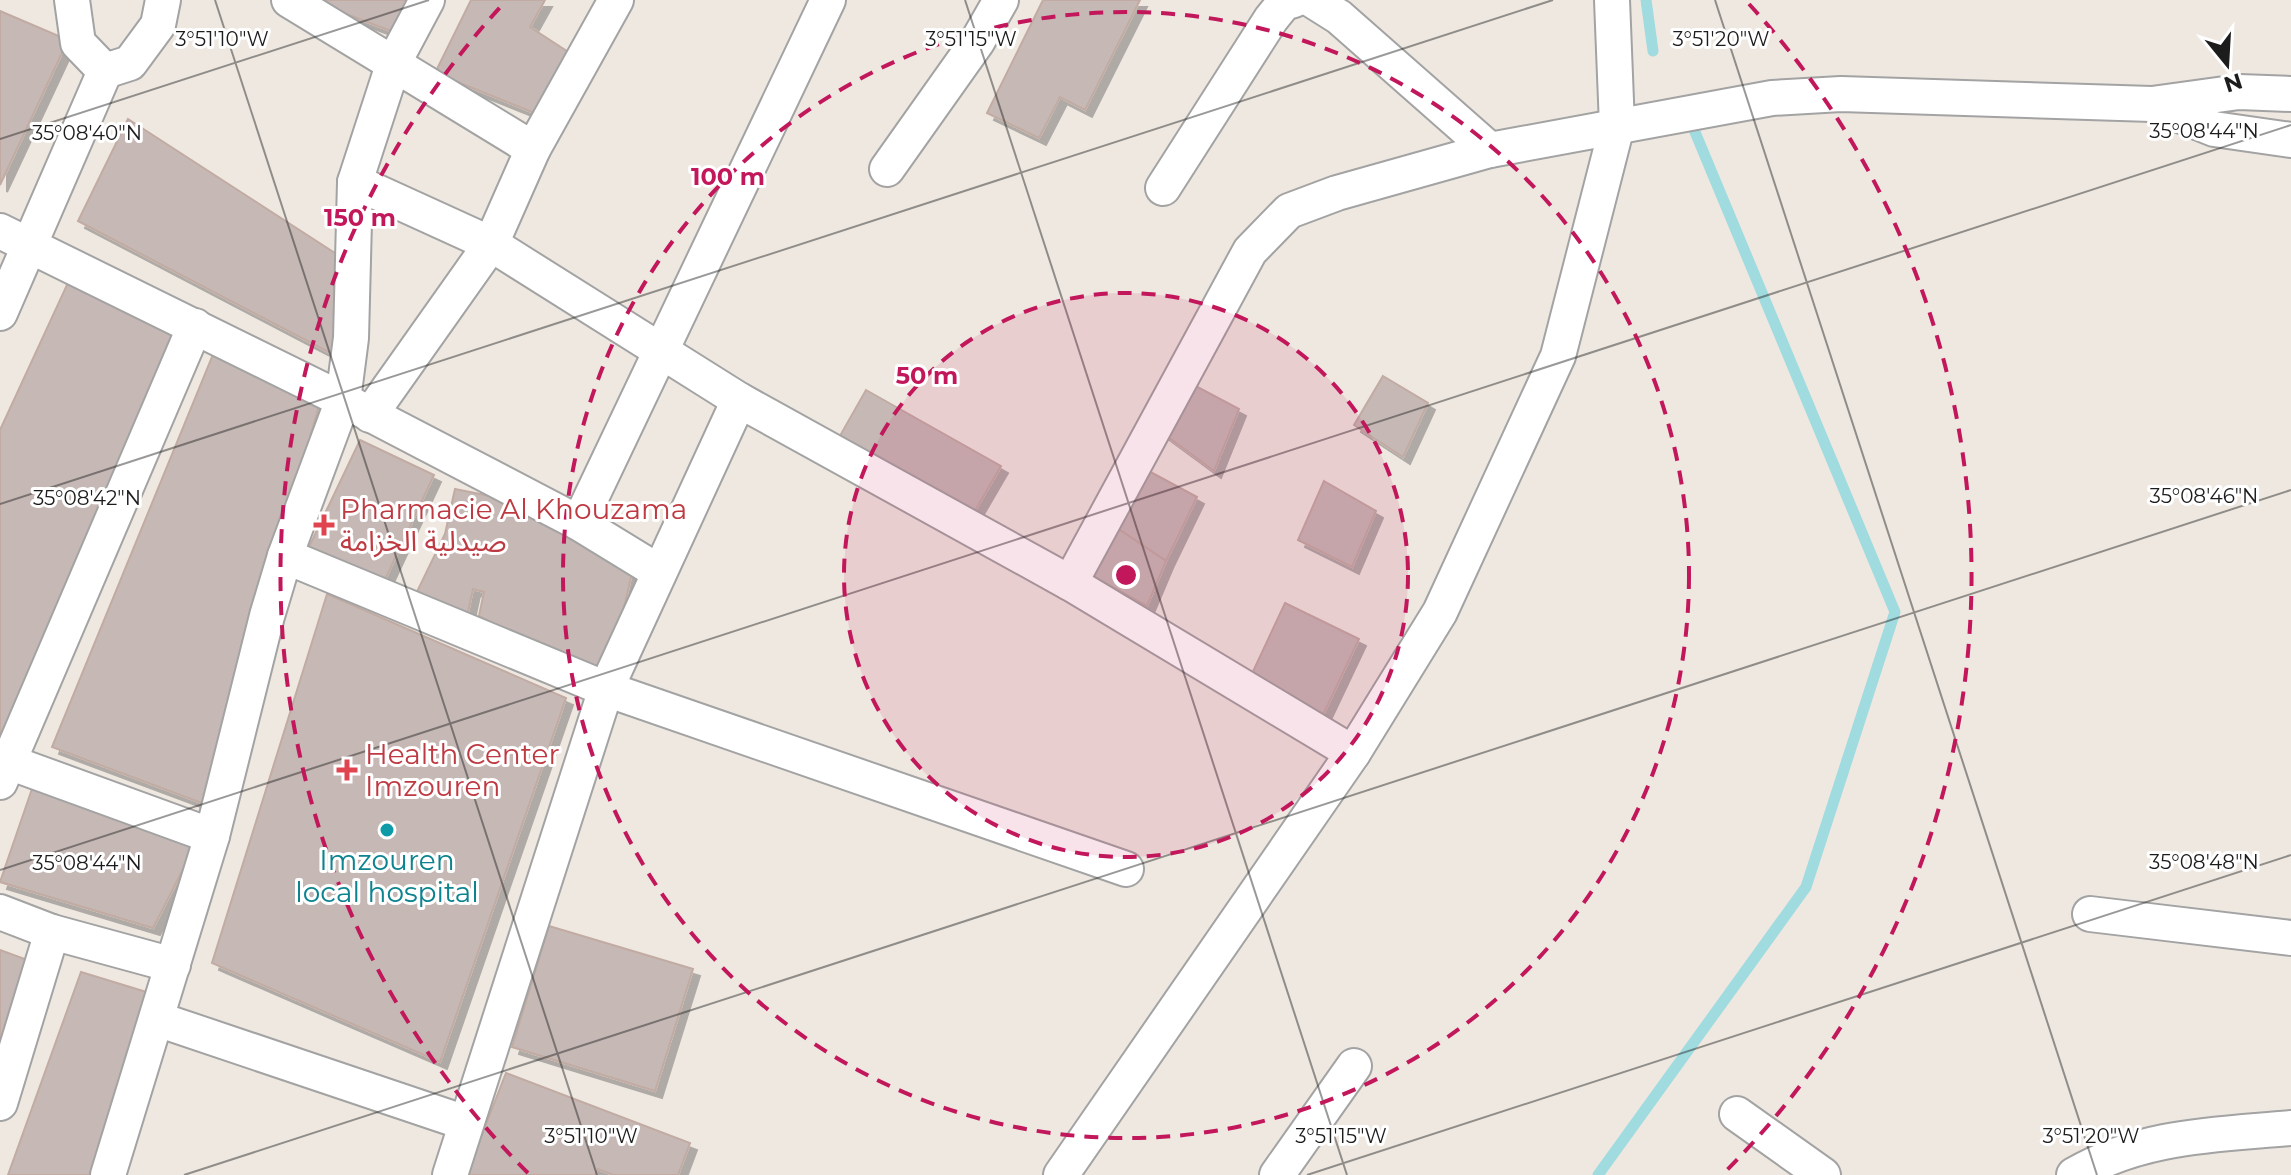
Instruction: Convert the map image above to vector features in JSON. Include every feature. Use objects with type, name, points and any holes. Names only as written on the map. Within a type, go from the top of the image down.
[{"type":"street","points":[[72,0],[78,43],[105,71]]},
{"type":"street","points":[[0,313],[14,239],[105,71],[130,63],[158,25],[163,0]]},
{"type":"street","points":[[289,0],[533,149]]},
{"type":"street","points":[[357,407],[351,338],[355,182],[394,62],[427,0]]},
{"type":"street","points":[[108,1175],[212,836],[285,556],[357,407],[491,244],[533,149],[616,0]]},
{"type":"street","points":[[579,523],[828,0]]},
{"type":"street","points":[[887,169],[977,42],[1001,0]]},
{"type":"street","points":[[1163,188],[1271,19],[1284,3],[1294,0]]},
{"type":"street","points":[[1312,0],[1339,17],[1490,150]]},
{"type":"street","points":[[1061,1175],[1353,753],[1440,612],[1558,356],[1617,126],[1612,0]]},
{"type":"street","points":[[1070,583],[1250,251],[1289,211],[1337,193],[1490,150],[1772,98],[1841,94],[2152,104],[2239,92],[2291,94]]},
{"type":"street","points":[[2152,104],[2214,129],[2291,140]]},
{"type":"street","points":[[355,182],[491,244],[739,400],[1070,583],[1353,753]]},
{"type":"street","points":[[14,239],[357,407],[579,523],[659,572]]},
{"type":"street","points":[[195,326],[3,772],[212,836]]},
{"type":"street","points":[[450,1175],[606,689],[739,400]]},
{"type":"street","points":[[285,556],[606,689],[1126,869]]},
{"type":"street","points":[[0,912],[52,932],[173,965]]},
{"type":"street","points":[[2090,914],[2291,938]]},
{"type":"street","points":[[0,1103],[52,932]]},
{"type":"street","points":[[157,1019],[466,1123]]},
{"type":"street","points":[[1277,1175],[1354,1066]]},
{"type":"street","points":[[1737,1114],[1823,1175]]},
{"type":"street","points":[[2074,1175],[2107,1156],[2170,1139],[2291,1128]]},
{"type":"building","points":[[309,0],[416,0],[399,34]]},
{"type":"building","points":[[471,0],[545,0],[530,27],[573,55],[537,114],[435,73]]},
{"type":"building","points":[[1043,0],[1140,0],[1085,110],[1060,97],[1039,138],[987,113]]},
{"type":"building","points":[[0,11],[68,40],[0,185]]},
{"type":"building","points":[[128,119],[338,255],[342,359],[78,221]]},
{"type":"building","points":[[72,274],[179,323],[0,747],[0,430]]},
{"type":"building","points":[[214,352],[322,395],[207,805],[52,747]]},
{"type":"building","points":[[1383,376],[1428,403],[1403,457],[1354,425]]},
{"type":"building","points":[[1188,382],[1239,409],[1214,471],[1157,429]]},
{"type":"building","points":[[866,390],[1001,466],[972,516],[837,441]]},
{"type":"building","points":[[360,440],[434,475],[383,584],[308,549]]},
{"type":"building","points":[[1143,468],[1197,497],[1166,561],[1114,526]]},
{"type":"building","points":[[1324,481],[1376,511],[1352,567],[1298,540]]},
{"type":"building","points":[[455,489],[490,496],[617,563],[633,568],[609,674],[576,667],[479,616],[484,592],[473,589],[466,621],[413,600],[445,534]]},
{"type":"building","points":[[1114,526],[1166,561],[1147,606],[1087,573]]},
{"type":"building","name":"Imzouren local hospital","points":[[327,594],[566,698],[440,1062],[212,963]]},
{"type":"building","points":[[1285,603],[1359,639],[1323,715],[1249,680]]},
{"type":"building","points":[[33,786],[197,842],[153,928],[0,882]]},
{"type":"building","points":[[549,926],[693,969],[655,1091],[512,1047]]},
{"type":"building","points":[[0,950],[33,962],[0,1053]]},
{"type":"building","points":[[81,972],[156,995],[93,1175],[8,1175]]},
{"type":"building","points":[[506,1073],[690,1143],[678,1175],[613,1175],[598,1169],[595,1175],[466,1175]]},
{"type":"waterway","points":[[1646,0],[1653,51]]},
{"type":"waterway","points":[[1598,1175],[1806,887],[1895,612],[1690,120]]},
{"type":"place","name":"Pharmacie Al Khouzama صيدلية الخزامة","points":[[324,525]]},
{"type":"place","name":"Health Center Imzouren","points":[[347,770]]},
{"type":"place","name":"Imzouren local hospital","points":[[387,830]]}]
